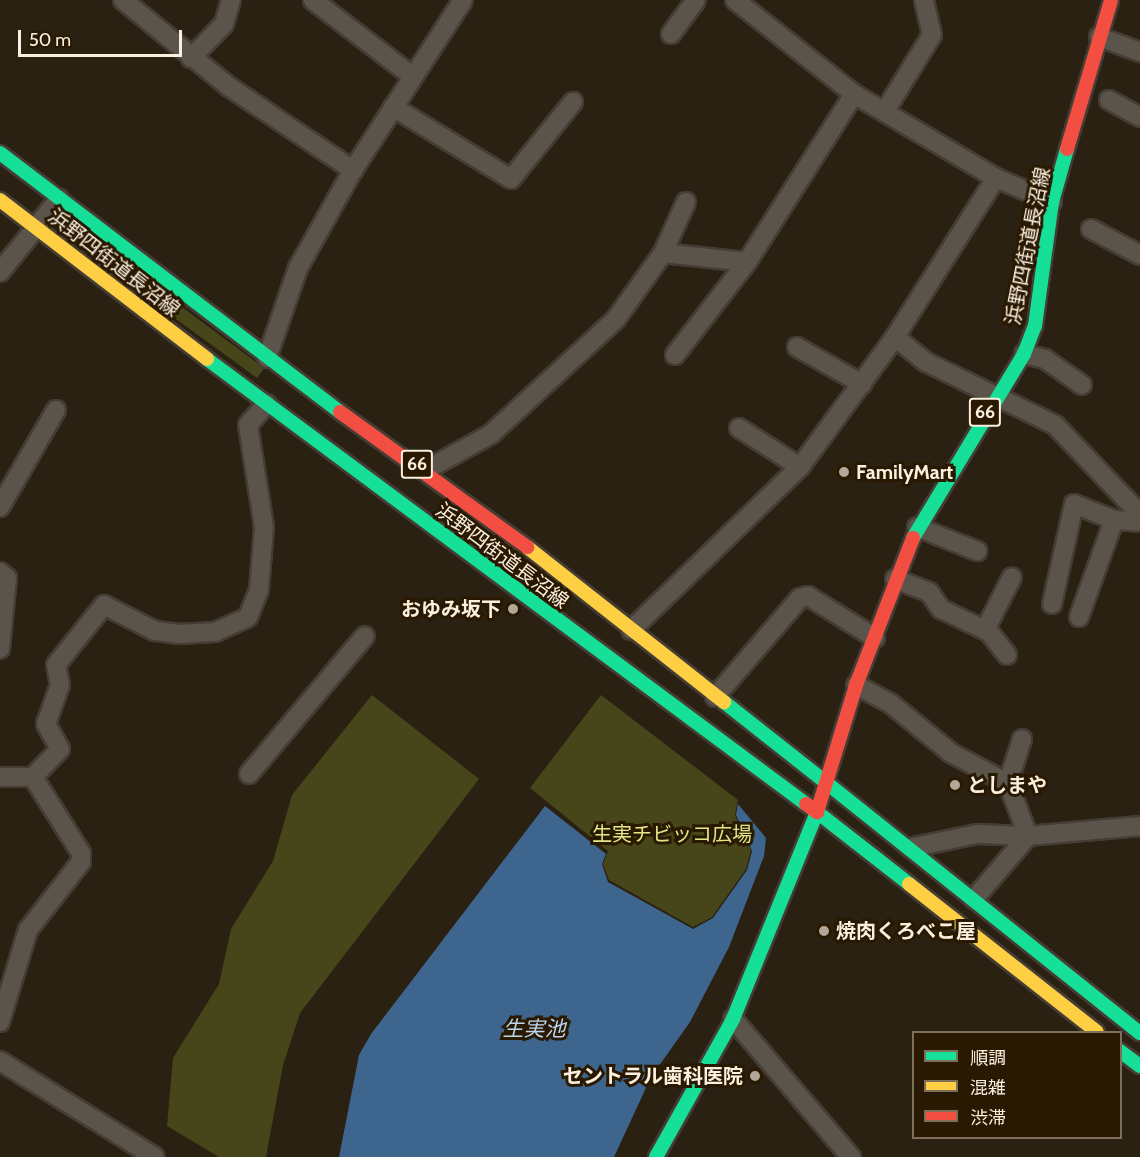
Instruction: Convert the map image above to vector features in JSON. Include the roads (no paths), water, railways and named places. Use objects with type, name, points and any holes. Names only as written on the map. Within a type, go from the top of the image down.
[{"type":"main road","name":"浜野四街道長沼線","points":[[0,200],[266,404],[817,812],[828,784],[856,685],[917,527],[994,399],[1024,354],[1035,326],[1052,202],[1111,0]]},
{"type":"main road","name":"浜野四街道長沼線","points":[[0,153],[267,358],[426,470],[828,784]]},
{"type":"main road","points":[[828,784],[1140,1033]]},
{"type":"main road","points":[[656,1157],[733,1019],[817,812],[1095,1031]]},
{"type":"main road","points":[[1122,1052],[1140,1066]]},
{"type":"street","points":[[123,0],[191,58],[353,170]]},
{"type":"street","points":[[191,58],[224,24],[231,0]]},
{"type":"street","points":[[313,0],[412,76]]},
{"type":"street","points":[[267,358],[297,268],[353,170],[463,0]]},
{"type":"street","points":[[670,34],[696,0]]},
{"type":"street","points":[[735,0],[854,94],[996,178],[1052,202]]},
{"type":"street","points":[[885,111],[932,35],[924,0]]},
{"type":"street","points":[[1099,37],[1140,52]]},
{"type":"street","points":[[675,355],[747,262],[854,94]]},
{"type":"street","points":[[1109,100],[1140,117]]},
{"type":"street","points":[[393,106],[512,179],[573,102]]},
{"type":"street","points":[[631,630],[800,467],[895,337],[996,178]]},
{"type":"street","points":[[0,272],[60,199]]},
{"type":"street","points":[[426,470],[490,434],[585,351],[616,319],[663,253],[686,202]]},
{"type":"street","points":[[1091,229],[1140,255]]},
{"type":"street","points":[[663,253],[747,262]]},
{"type":"street","points":[[895,337],[926,362],[994,399],[1055,425],[1140,514]]},
{"type":"street","points":[[797,347],[862,384]]},
{"type":"street","points":[[1024,354],[1045,359],[1082,385]]},
{"type":"street","points":[[0,777],[33,777],[60,749],[46,724],[60,685],[56,664],[104,605],[155,631],[195,634],[234,626],[255,608],[264,527],[248,425],[266,404]]},
{"type":"street","points":[[0,507],[56,410]]},
{"type":"street","points":[[739,428],[800,467]]},
{"type":"street","points":[[1052,604],[1074,504],[1114,520],[1140,522]]},
{"type":"street","points":[[1079,617],[1114,520]]},
{"type":"street","points":[[917,527],[977,551]]},
{"type":"street","points":[[0,572],[7,578],[0,649]]},
{"type":"street","points":[[985,630],[1012,577]]},
{"type":"street","points":[[895,579],[929,592],[941,609],[985,630],[1007,656]]},
{"type":"street","points":[[715,697],[801,598],[808,596],[875,638]]},
{"type":"street","points":[[249,774],[365,636]]},
{"type":"street","points":[[856,685],[890,703],[951,753],[1008,783]]},
{"type":"street","points":[[1022,739],[1008,783],[1028,836]]},
{"type":"street","points":[[0,1022],[28,930],[81,862],[81,853],[33,777]]},
{"type":"street","points":[[910,848],[977,834],[1028,836],[1140,826]]},
{"type":"street","points":[[974,899],[1028,836]]},
{"type":"street","points":[[733,1019],[851,1157]]},
{"type":"street","points":[[0,1061],[154,1157]]},
{"type":"water","name":"生実池","points":[[738,804],[766,838],[764,856],[729,947],[690,1022],[651,1077],[614,1157],[339,1157],[359,1055],[371,1034],[545,806],[606,854],[602,864],[608,882],[693,929],[713,918],[747,870],[752,851],[736,815]]},
{"type":"place","name":"FamilyMart","points":[[844,472]]},
{"type":"place","name":"おゆみ坂下","points":[[513,609]]},
{"type":"place","name":"としまや","points":[[955,785]]},
{"type":"place","name":"焼肉くろべこ屋","points":[[824,931]]},
{"type":"place","name":"セントラル歯科医院","points":[[755,1076]]},
{"type":"park label","name":"生実チビッコ広場","points":[[672,834]]}]
